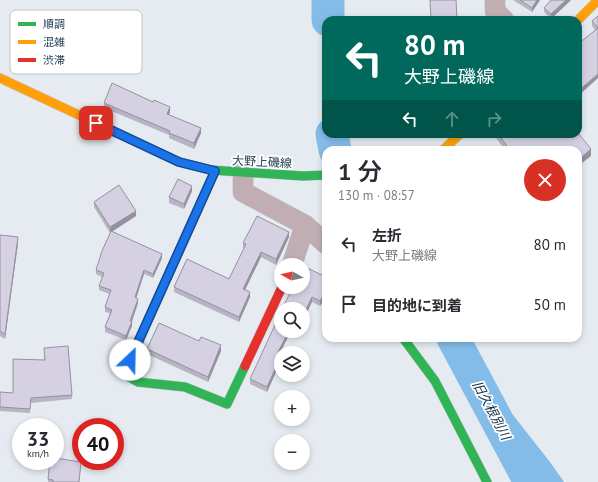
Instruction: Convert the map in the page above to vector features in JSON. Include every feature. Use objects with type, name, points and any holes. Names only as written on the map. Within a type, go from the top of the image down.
[{"type":"street","points":[[495,0],[495,11],[500,16]]},
{"type":"street","points":[[582,16],[598,0]]},
{"type":"street","name":"大野上磯線","points":[[0,78],[179,162],[215,171],[303,176],[322,175]]},
{"type":"street","points":[[447,146],[456,138]]},
{"type":"street","points":[[215,171],[124,374],[138,382],[185,387],[227,404],[279,294]]},
{"type":"street","points":[[244,173],[243,192],[305,225],[322,240]]},
{"type":"street","points":[[294,258],[305,225]]},
{"type":"street","points":[[406,342],[435,381],[487,482]]},
{"type":"water","points":[[513,415],[564,482],[519,482],[490,427]]},
{"type":"building","points":[[430,0],[456,0],[457,16],[431,16]]},
{"type":"building","points":[[520,0],[537,0],[532,8]]},
{"type":"building","points":[[551,0],[566,0],[551,14],[544,8]]},
{"type":"building","points":[[598,16],[598,28],[592,21]]},
{"type":"building","points":[[598,28],[598,74],[582,88],[582,41]]},
{"type":"building","points":[[112,83],[153,102],[154,100],[170,107],[167,114],[201,128],[194,143],[169,133],[170,131],[104,103]]},
{"type":"building","points":[[501,138],[582,138],[591,149],[582,157],[582,146],[507,146]]},
{"type":"building","points":[[178,179],[192,186],[184,204],[169,197]]},
{"type":"building","points":[[119,185],[136,211],[110,227],[94,202]]},
{"type":"building","points":[[257,216],[289,232],[276,258],[261,252],[243,289],[250,292],[239,317],[174,287],[187,259],[229,279],[246,244],[243,243]]},
{"type":"building","points":[[111,231],[162,254],[153,274],[144,270],[135,297],[138,299],[130,321],[132,321],[126,336],[105,327],[112,310],[105,307],[111,290],[99,286],[104,273],[96,270],[102,251]]},
{"type":"building","points":[[0,235],[18,237],[5,334],[0,331]]},
{"type":"building","points":[[310,269],[322,275],[322,298],[320,301],[312,297],[310,302],[286,302],[290,294],[310,294]]},
{"type":"building","points":[[159,323],[199,341],[201,337],[221,345],[208,377],[147,349]]},
{"type":"building","points":[[274,327],[274,338],[285,338],[281,346],[274,346],[274,372],[267,387],[250,379]]},
{"type":"building","points":[[68,346],[72,395],[31,398],[30,409],[0,407],[0,392],[13,393],[13,359],[45,360],[44,348]]},
{"type":"building","points":[[64,459],[72,461],[72,470],[80,470],[79,482],[53,482],[53,480],[48,479],[49,470],[64,470]]},
{"type":"waterway","name":"旧久根別川","points":[[328,0],[328,16]]},
{"type":"waterway","name":"旧久根別川","points":[[333,138],[334,146]]},
{"type":"waterway","name":"旧久根別川","points":[[455,342],[530,482]]},
{"type":"traffic: fast","points":[[211,170],[303,176],[322,175]]},
{"type":"traffic: fast","points":[[215,171],[124,374],[138,382],[185,387],[227,404],[245,366]]},
{"type":"traffic: fast","points":[[406,342],[435,381],[487,482]]},
{"type":"traffic: slow","points":[[582,16],[598,0]]},
{"type":"traffic: slow","points":[[0,78],[179,162],[211,170]]},
{"type":"traffic: slow","points":[[447,146],[456,138]]},
{"type":"traffic: jam","points":[[245,366],[279,294]]},
{"type":"route","points":[[96,123],[179,162],[215,171],[130,360]]}]
